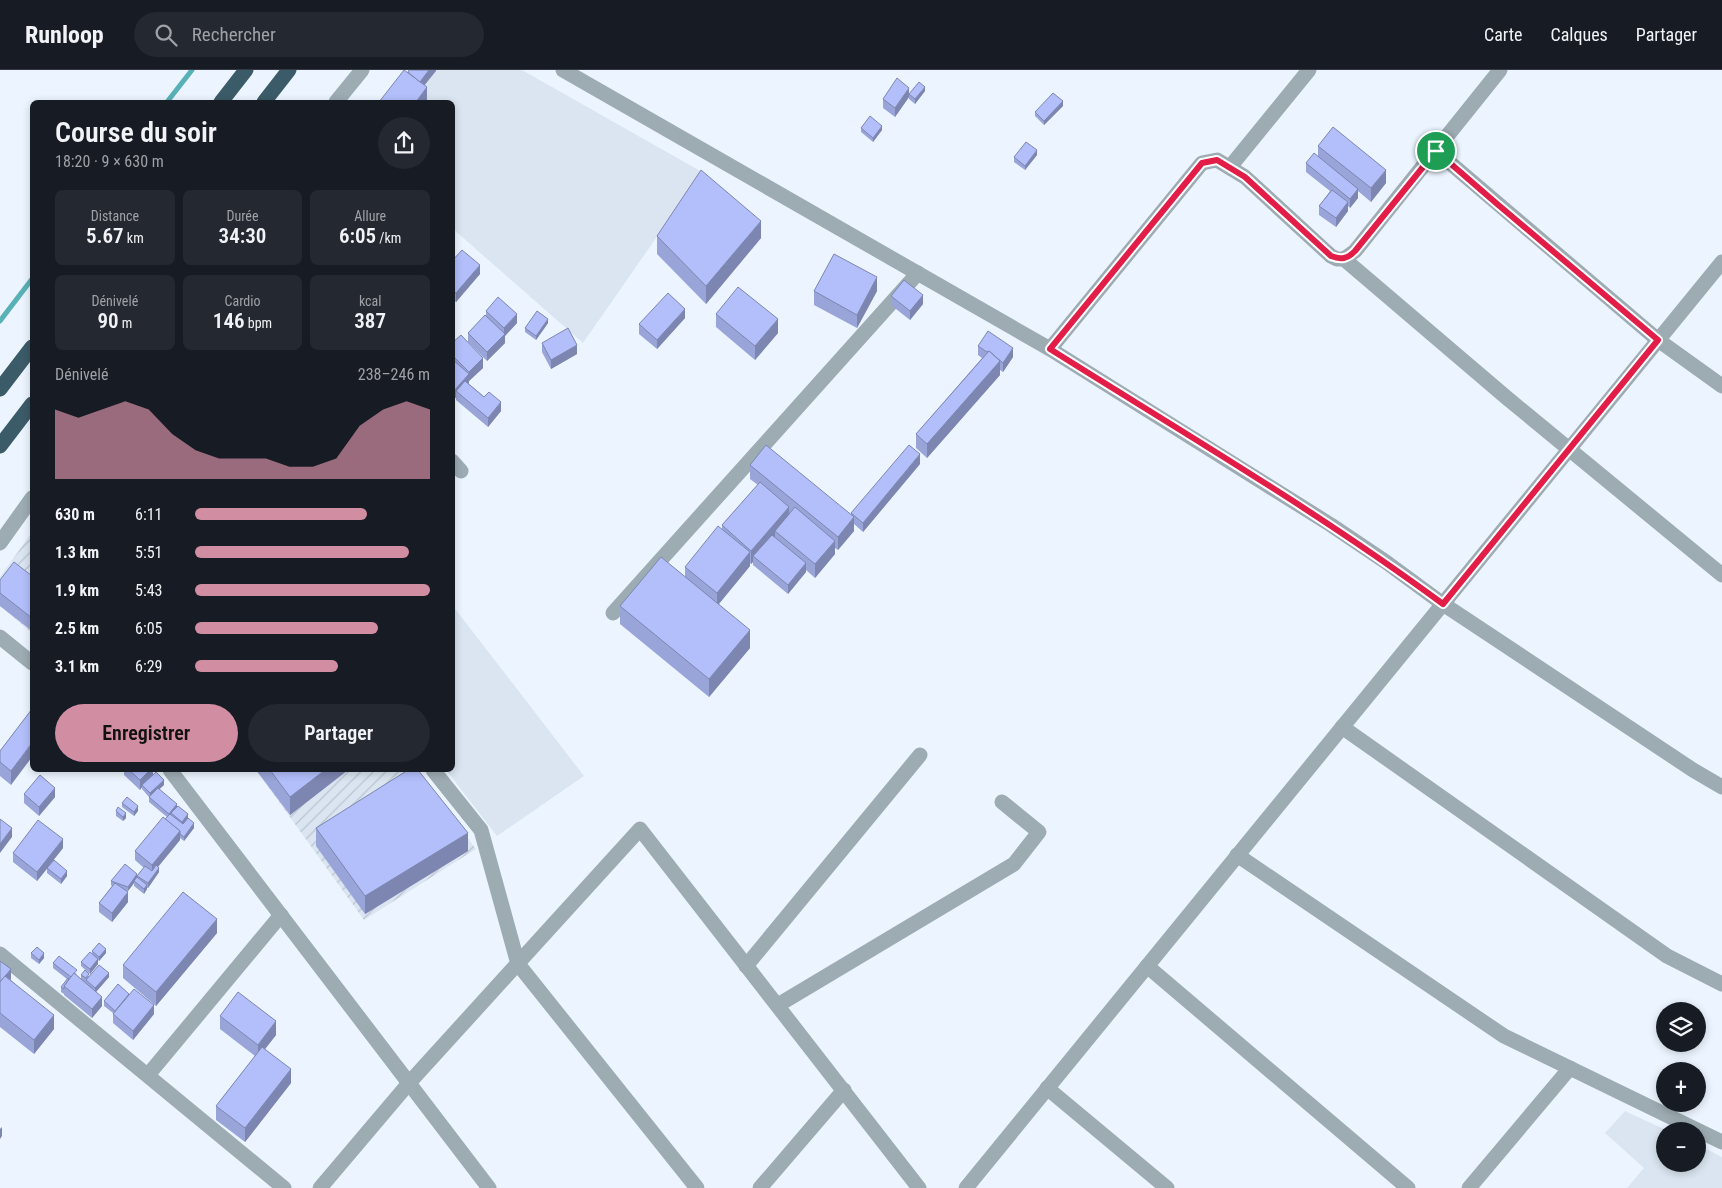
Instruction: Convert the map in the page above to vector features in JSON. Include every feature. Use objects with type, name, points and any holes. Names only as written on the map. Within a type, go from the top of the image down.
[{"type":"highway","points":[[222,100],[246,70]]},
{"type":"highway","points":[[266,100],[289,70]]},
{"type":"highway","points":[[0,389],[30,350]]},
{"type":"highway","points":[[0,446],[30,407]]},
{"type":"street","points":[[338,100],[362,70]]},
{"type":"street","points":[[563,70],[1050,349],[1331,525],[1443,604],[1693,770],[1722,787]]},
{"type":"street","points":[[1230,166],[1309,70]]},
{"type":"street","points":[[1050,349],[1202,163],[1217,160],[1230,166],[1245,177],[1331,256],[1337,259],[1344,259],[1355,251],[1500,70]]},
{"type":"street","points":[[1436,151],[1658,340],[1722,386]]},
{"type":"street","points":[[1344,259],[1507,398],[1722,575]]},
{"type":"street","points":[[966,1188],[1722,262]]},
{"type":"street","points":[[613,613],[918,273]]},
{"type":"street","points":[[0,543],[30,501]]},
{"type":"street","points":[[0,637],[30,661]]},
{"type":"street","points":[[1342,727],[1668,956],[1722,984]]},
{"type":"street","points":[[746,966],[920,755]]},
{"type":"street","points":[[172,772],[489,1188]]},
{"type":"street","points":[[435,772],[481,830],[518,964],[697,1188]]},
{"type":"street","points":[[778,1005],[1014,864],[1039,832],[1002,802]]},
{"type":"street","points":[[320,1188],[409,1084],[640,829],[919,1188]]},
{"type":"street","points":[[1237,855],[1504,1036],[1722,1142]]},
{"type":"street","points":[[148,1075],[281,915]]},
{"type":"street","points":[[0,954],[284,1188]]},
{"type":"street","points":[[1147,966],[1408,1188]]},
{"type":"street","points":[[1469,1188],[1570,1068]]},
{"type":"street","points":[[1047,1088],[1166,1188]]},
{"type":"street","points":[[760,1188],[844,1090]]},
{"type":"shaded area","points":[[420,70],[522,70],[702,172],[583,343],[455,231],[455,100],[395,100]]},
{"type":"shaded area","points":[[30,535],[30,631],[0,606],[0,577]]},
{"type":"shaded area","points":[[455,609],[584,776],[497,836],[448,772],[455,772]]},
{"type":"shaded area","points":[[257,772],[416,772],[476,849],[364,920]]},
{"type":"shaded area","points":[[1625,1111],[1656,1125],[1656,1172],[1706,1172],[1706,1149],[1722,1157],[1722,1188],[1627,1188],[1644,1168],[1605,1133]]},
{"type":"building","points":[[404,70],[427,87],[417,100],[381,100]]},
{"type":"building","points":[[409,70],[429,70],[420,82],[408,72]]},
{"type":"building","points":[[897,78],[909,88],[895,108],[883,99]]},
{"type":"building","points":[[919,82],[925,87],[915,99],[909,94]]},
{"type":"building","points":[[1053,93],[1063,101],[1044,121],[1035,112]]},
{"type":"building","points":[[870,116],[882,126],[873,138],[861,128]]},
{"type":"building","points":[[1333,127],[1386,170],[1371,188],[1318,146]]},
{"type":"building","points":[[1026,142],[1037,150],[1025,166],[1014,157]]},
{"type":"building","points":[[1314,153],[1358,189],[1350,199],[1306,163]]},
{"type":"building","points":[[701,170],[761,221],[706,286],[657,236]]},
{"type":"building","points":[[1332,190],[1348,202],[1336,218],[1319,206]]},
{"type":"building","points":[[462,250],[480,265],[456,293],[455,292],[455,258]]},
{"type":"building","points":[[834,254],[877,277],[857,315],[814,291]]},
{"type":"building","points":[[904,280],[923,295],[910,311],[891,296]]},
{"type":"building","points":[[738,287],[778,319],[755,346],[716,314]]},
{"type":"building","points":[[668,293],[685,309],[657,340],[639,324]]},
{"type":"building","points":[[498,297],[517,314],[504,328],[486,311]]},
{"type":"building","points":[[537,311],[548,319],[536,336],[525,328]]},
{"type":"building","points":[[485,315],[505,334],[487,352],[468,333]]},
{"type":"building","points":[[568,328],[577,345],[551,360],[542,343]]},
{"type":"building","points":[[988,331],[1013,348],[1003,363],[989,351],[987,352],[978,346]]},
{"type":"building","points":[[461,335],[483,358],[469,372],[455,358],[455,340]]},
{"type":"building","points":[[989,351],[1000,361],[927,444],[916,434]]},
{"type":"building","points":[[455,362],[469,374],[455,390]]},
{"type":"building","points":[[465,381],[484,397],[489,392],[501,402],[488,418],[456,391]]},
{"type":"building","points":[[766,445],[854,517],[838,537],[750,465]]},
{"type":"building","points":[[909,445],[920,454],[863,523],[851,513]]},
{"type":"building","points":[[760,482],[789,507],[751,551],[722,525]]},
{"type":"building","points":[[795,507],[835,541],[815,564],[775,531]]},
{"type":"building","points":[[718,526],[750,552],[717,593],[685,567]]},
{"type":"building","points":[[772,535],[806,563],[788,585],[753,556]]},
{"type":"building","points":[[661,557],[750,630],[709,679],[620,606]]},
{"type":"building","points":[[14,562],[30,574],[30,616],[0,593],[0,580]]},
{"type":"building","points":[[30,712],[30,746],[11,771],[0,762],[0,751]]},
{"type":"building","points":[[131,772],[148,772],[140,780]]},
{"type":"building","points":[[156,772],[164,780],[150,793],[142,785]]},
{"type":"building","points":[[271,772],[322,772],[290,797]]},
{"type":"building","points":[[405,772],[420,772],[468,833],[365,896],[316,828]]},
{"type":"building","points":[[40,775],[55,788],[39,807],[24,794]]},
{"type":"building","points":[[158,788],[177,804],[169,814],[149,797]]},
{"type":"building","points":[[127,797],[138,806],[134,812],[122,803]]},
{"type":"building","points":[[178,806],[188,814],[182,822],[171,813]]},
{"type":"building","points":[[118,807],[126,813],[123,817],[116,811]]},
{"type":"building","points":[[170,814],[183,824],[188,818],[194,823],[184,837],[180,834],[180,831],[165,819]]},
{"type":"building","points":[[163,817],[180,831],[152,865],[135,851]]},
{"type":"building","points":[[0,819],[12,828],[0,844]]},
{"type":"building","points":[[38,820],[63,839],[37,872],[13,853]]},
{"type":"building","points":[[54,860],[67,871],[61,879],[47,868]]},
{"type":"building","points":[[125,864],[137,874],[128,887],[111,881]]},
{"type":"building","points":[[156,865],[159,868],[148,883],[137,876],[145,866],[152,871]]},
{"type":"building","points":[[137,877],[147,885],[144,889],[134,881]]},
{"type":"building","points":[[115,883],[128,892],[112,913],[99,903]]},
{"type":"building","points":[[183,892],[217,919],[156,992],[123,965]]},
{"type":"building","points":[[99,943],[106,949],[99,957],[92,951]]},
{"type":"building","points":[[37,947],[44,953],[39,960],[31,953]]},
{"type":"building","points":[[90,952],[98,959],[90,969],[81,962]]},
{"type":"building","points":[[59,956],[77,970],[71,977],[53,963]]},
{"type":"building","points":[[0,961],[11,969],[0,982]]},
{"type":"building","points":[[99,965],[109,973],[95,988],[86,980]]},
{"type":"building","points":[[85,970],[89,974],[86,978],[81,975]]},
{"type":"building","points":[[74,973],[102,997],[92,1009],[64,986]]},
{"type":"building","points":[[5,976],[54,1015],[34,1040],[0,1013],[0,982]]},
{"type":"building","points":[[69,979],[64,989],[61,987]]},
{"type":"building","points":[[118,984],[129,994],[115,1011],[104,1001]]},
{"type":"building","points":[[134,989],[154,1005],[133,1031],[113,1014]]},
{"type":"building","points":[[238,992],[276,1021],[258,1045],[220,1016]]},
{"type":"building","points":[[262,1047],[291,1069],[245,1128],[216,1106]]},
{"type":"waterway","points":[[169,100],[192,70]]},
{"type":"waterway","points":[[0,321],[30,282]]},
{"type":"route","points":[[1436,151],[1658,340],[1443,604],[1331,525],[1050,349],[1202,163],[1217,160],[1230,166],[1245,177],[1331,256],[1337,259],[1344,259],[1351,256],[1436,151]]}]
